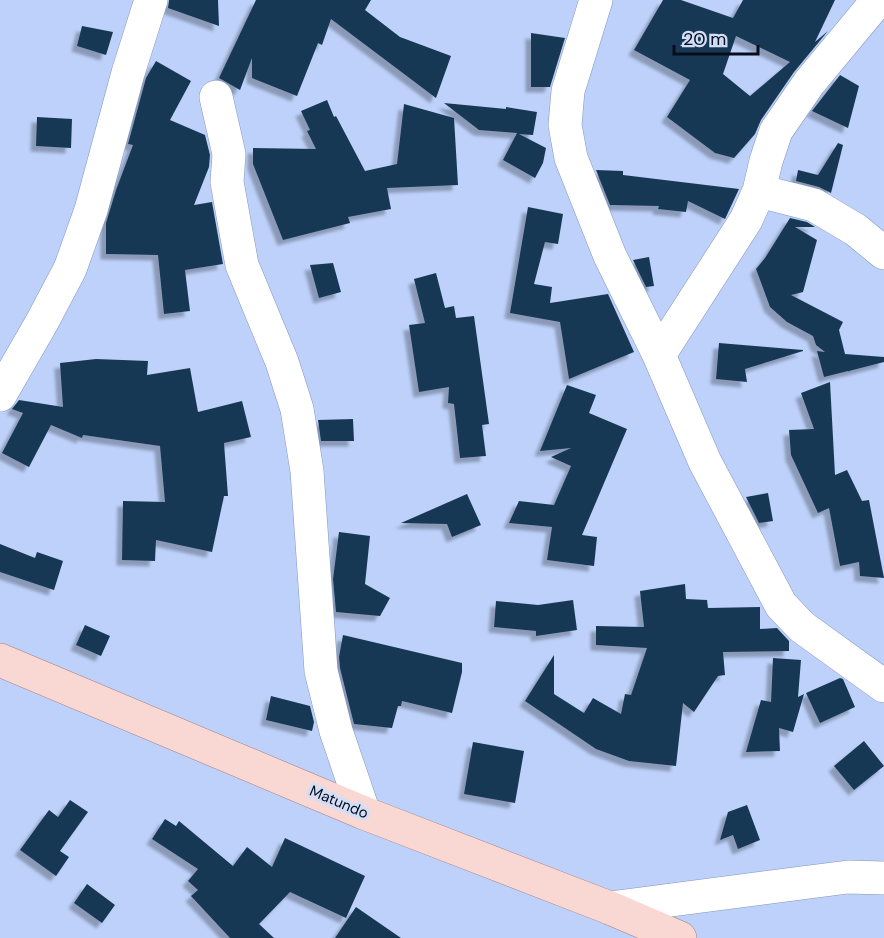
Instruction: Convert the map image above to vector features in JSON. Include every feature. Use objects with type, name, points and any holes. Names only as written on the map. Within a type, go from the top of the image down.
[{"type":"main road","name":"Matundo","points":[[0,660],[364,813],[610,908],[680,938]]},
{"type":"street","points":[[0,395],[70,269],[91,210],[151,0]]},
{"type":"street","points":[[596,0],[568,91],[565,125],[571,158],[610,256],[659,356],[705,462],[781,605],[802,627],[884,686]]},
{"type":"street","points":[[659,356],[746,220],[759,190],[776,131],[809,83],[878,0]]},
{"type":"street","points":[[216,97],[229,154],[227,182],[242,265],[282,362],[297,409],[307,471],[321,670],[336,732],[364,813]]},
{"type":"street","points":[[759,190],[814,205],[856,230],[884,253]]},
{"type":"street","points":[[610,908],[848,877],[884,878]]},
{"type":"building","points":[[169,0],[218,0],[219,26],[168,8]]},
{"type":"building","points":[[256,0],[371,0],[365,10],[400,37],[451,56],[436,98],[331,19],[322,45],[318,43],[297,96],[252,78],[252,58],[240,90],[219,78]]},
{"type":"building","points":[[663,0],[681,0],[733,18],[743,0],[835,0],[815,42],[828,31],[794,72],[761,120],[755,134],[734,158],[715,153],[667,117],[690,80],[634,50]],"holes":[[[736,36],[790,62],[750,96],[723,74]]]},
{"type":"building","points":[[82,26],[113,32],[106,55],[77,46]]},
{"type":"building","points":[[531,33],[565,38],[550,87],[531,87]]},
{"type":"building","points":[[156,61],[191,81],[170,120],[205,135],[210,155],[209,167],[194,205],[212,202],[223,264],[185,270],[190,311],[164,314],[158,255],[106,254],[106,223],[133,145],[128,144],[146,78]]},
{"type":"building","points":[[840,75],[859,86],[848,128],[812,111]]},
{"type":"building","points":[[327,100],[334,117],[336,116],[365,171],[397,164],[404,104],[454,118],[458,185],[387,188],[391,209],[348,217],[350,223],[283,240],[253,164],[253,148],[316,149],[301,111]]},
{"type":"building","points":[[444,103],[506,109],[506,107],[537,112],[533,135],[519,134],[546,148],[543,163],[535,178],[503,160],[517,133],[479,130]]},
{"type":"building","points":[[37,117],[72,119],[71,148],[36,146]]},
{"type":"building","points":[[838,143],[843,145],[831,193],[796,181],[798,170],[818,175]]},
{"type":"building","points":[[596,170],[623,171],[623,175],[739,189],[725,219],[688,201],[686,212],[658,209],[659,206],[610,205]]},
{"type":"building","points":[[528,207],[563,214],[558,244],[545,242],[534,284],[552,287],[550,303],[608,294],[634,352],[569,379],[560,322],[510,313]]},
{"type":"building","points":[[790,218],[807,222],[815,227],[795,227],[817,240],[803,292],[791,295],[843,322],[839,330],[845,354],[884,357],[884,362],[824,377],[817,351],[825,352],[816,345],[813,336],[787,322],[770,307],[756,269]]},
{"type":"building","points":[[649,257],[654,286],[646,287],[633,260]]},
{"type":"building","points":[[333,263],[341,292],[319,298],[310,265]]},
{"type":"building","points":[[436,273],[445,308],[454,306],[456,318],[474,316],[489,424],[482,425],[486,456],[460,458],[454,404],[448,403],[449,387],[419,392],[409,325],[425,323],[414,279]]},
{"type":"building","points":[[719,343],[803,351],[745,369],[747,382],[716,379]]},
{"type":"building","points":[[96,359],[148,361],[147,375],[190,368],[198,412],[242,401],[251,437],[224,443],[228,496],[224,496],[212,552],[156,540],[155,561],[122,560],[123,501],[165,502],[160,446],[83,435],[82,438],[51,425],[29,467],[2,453],[23,413],[12,409],[19,400],[63,407],[60,363]]},
{"type":"building","points":[[830,382],[835,475],[847,470],[862,501],[869,500],[884,578],[860,576],[859,562],[840,566],[829,508],[818,513],[791,455],[789,430],[814,429],[801,393]]},
{"type":"building","points":[[567,385],[596,395],[589,413],[627,429],[582,535],[597,537],[594,566],[547,560],[552,527],[509,523],[519,501],[554,505],[571,466],[551,457],[571,448],[540,451]]},
{"type":"building","points":[[353,419],[354,441],[321,441],[318,420]]},
{"type":"building","points":[[768,493],[773,521],[759,523],[746,497]]},
{"type":"building","points":[[467,494],[481,525],[452,537],[447,524],[401,523]]},
{"type":"building","points":[[339,532],[370,536],[365,584],[390,598],[380,616],[336,612],[333,579]]},
{"type":"building","points":[[0,544],[35,558],[37,552],[63,561],[54,590],[0,572]]},
{"type":"building","points":[[685,584],[686,599],[707,600],[708,608],[760,607],[760,629],[777,628],[789,641],[789,651],[723,652],[725,675],[718,676],[694,712],[683,703],[676,766],[629,761],[596,749],[525,701],[554,655],[554,694],[584,713],[593,698],[621,714],[625,694],[631,695],[647,648],[596,645],[596,626],[644,627],[640,591]]},
{"type":"building","points":[[573,600],[577,630],[536,636],[536,631],[494,627],[496,601],[538,605]]},
{"type":"building","points":[[85,625],[110,636],[101,656],[76,645]]},
{"type":"building","points":[[343,635],[462,663],[452,713],[402,701],[401,706],[398,706],[392,728],[354,724],[340,668],[339,657]]},
{"type":"building","points":[[773,658],[801,660],[798,697],[804,694],[793,732],[779,728],[780,751],[746,752],[761,700],[771,702]]},
{"type":"building","points":[[840,678],[843,679],[855,707],[820,723],[806,693]]},
{"type":"building","points":[[271,696],[310,706],[314,722],[312,731],[266,720]]},
{"type":"building","points":[[864,741],[884,766],[854,790],[834,766]]},
{"type":"building","points":[[473,742],[524,751],[515,803],[464,794]]},
{"type":"building","points":[[70,800],[88,812],[60,851],[69,857],[56,876],[20,850],[49,810],[58,817]]},
{"type":"building","points":[[747,805],[760,840],[738,849],[733,835],[720,840],[728,812]]},
{"type":"building","points":[[165,819],[176,826],[179,821],[233,866],[247,847],[272,867],[285,838],[365,876],[346,918],[290,892],[259,924],[274,938],[230,938],[191,896],[198,890],[188,881],[198,869],[152,839]]},
{"type":"building","points":[[87,884],[115,905],[102,923],[74,903]]},
{"type":"building","points":[[356,907],[401,938],[335,938]]}]
